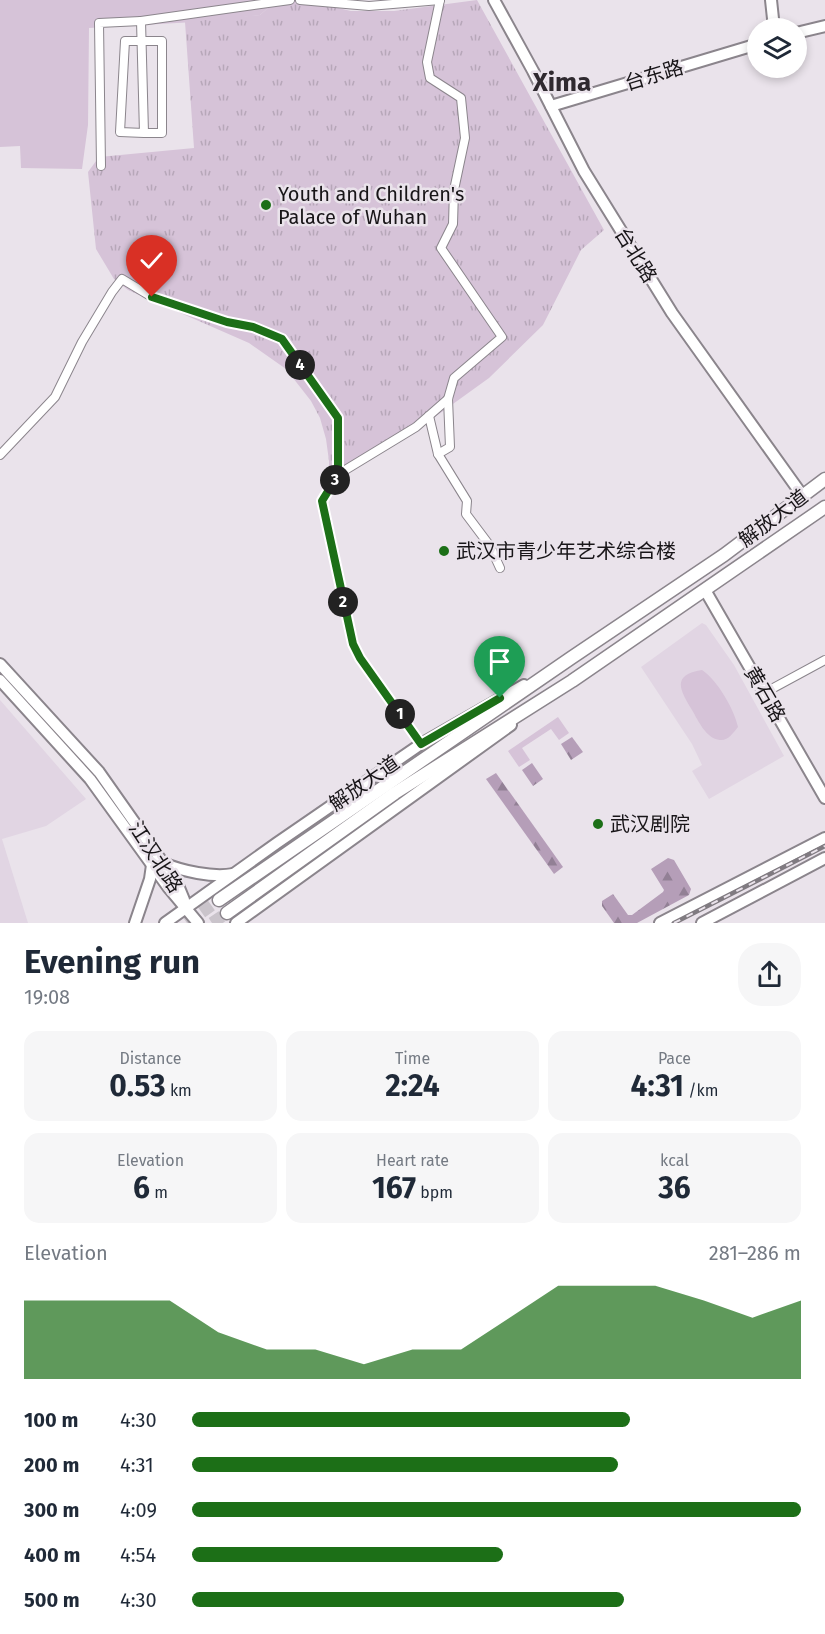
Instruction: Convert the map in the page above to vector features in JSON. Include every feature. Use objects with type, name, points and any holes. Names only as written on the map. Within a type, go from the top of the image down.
[{"type":"main road","name":"台北路","points":[[494,0],[584,171],[672,313],[802,495]]},
{"type":"main road","points":[[771,0],[773,18]]},
{"type":"main road","points":[[807,30],[825,26]]},
{"type":"main road","name":"台东路","points":[[551,106],[747,47]]},
{"type":"main road","name":"解放大道","points":[[219,900],[571,657],[724,555],[825,478]]},
{"type":"main road","name":"解放大道","points":[[236,923],[572,681],[825,507]]},
{"type":"main road","name":"黄石路","points":[[705,590],[825,798]]},
{"type":"main road","name":"解放大道","points":[[165,923],[421,744],[571,657]]},
{"type":"main road","name":"江汉北路","points":[[0,664],[99,772],[157,864],[168,887],[198,923]]},
{"type":"main road","name":"江汉北路","points":[[0,680],[90,779],[157,864]]},
{"type":"main road","name":"解放大道","points":[[227,913],[394,793],[572,681]]},
{"type":"main road","points":[[660,923],[825,838]]},
{"type":"main road","points":[[702,923],[717,920],[825,858]]},
{"type":"main road","points":[[135,923],[157,864],[217,876],[236,873]]},
{"type":"main road","points":[[242,923],[250,913]]},
{"type":"street","points":[[101,165],[99,24],[141,21],[290,0]]},
{"type":"street","points":[[300,0],[369,6],[440,0],[427,62],[428,70],[430,78],[461,98],[465,138],[454,190],[453,224],[441,248],[502,337],[454,378],[448,399],[450,447],[438,454]]},
{"type":"street","points":[[141,21],[144,133]]},
{"type":"street","points":[[125,41],[162,41],[162,132],[144,133],[120,132],[125,41]]},
{"type":"street","points":[[0,455],[55,397],[82,342],[122,279],[152,297],[227,322],[253,327],[282,339],[338,418],[338,475]]},
{"type":"street","points":[[421,744],[360,658],[350,635],[322,501],[338,475],[416,427],[448,399]]},
{"type":"street","points":[[429,416],[438,454],[467,501],[466,514],[490,546],[500,568]]},
{"type":"street","points":[[764,693],[825,660]]},
{"type":"shaded area","points":[[702,623],[706,625],[734,665],[784,756],[709,799],[692,771],[702,765],[692,744],[641,667]]},
{"type":"shaded area","points":[[0,700],[86,799],[46,826],[2,839],[28,923],[0,923]]},
{"type":"green space","points":[[0,0],[277,0],[260,15],[212,21],[89,28],[88,125],[82,169],[21,168],[20,146],[0,147]]},
{"type":"green space","points":[[277,0],[309,0],[351,11],[394,11],[477,0],[604,230],[581,250],[543,325],[489,378],[421,427],[329,485],[329,461],[320,418],[311,401],[286,369],[249,343],[128,290],[114,279],[96,249],[88,172],[99,157],[194,148],[185,22],[260,15]]},
{"type":"green space","points":[[702,670],[719,688],[736,720],[738,727],[725,739],[715,739],[707,733],[682,690],[682,680],[686,676]]},
{"type":"green space","points":[[558,717],[569,733],[559,740],[551,729],[522,748],[530,760],[519,767],[508,751]]},
{"type":"green space","points":[[572,737],[583,752],[571,760],[561,744]]},
{"type":"green space","points":[[532,763],[543,779],[533,786],[522,770]]},
{"type":"green space","points":[[496,773],[563,867],[554,874],[486,779]]},
{"type":"green space","points":[[668,858],[674,860],[691,889],[689,895],[637,923],[614,923],[602,906],[602,901],[613,894],[628,915],[632,915],[663,892],[664,890],[651,869]]},
{"type":"tunnel","points":[[187,923],[219,900]]},
{"type":"tunnel","points":[[212,923],[227,913]]},
{"type":"railway","points":[[674,923],[825,846]]},
{"type":"place","name":"Youth and Children's Palace of Wuhan","points":[[266,205]]},
{"type":"place","name":"武汉市青少年艺术综合楼","points":[[444,551]]},
{"type":"place","name":"武汉剧院","points":[[598,824]]},
{"type":"district","name":"Xima","points":[[562,82]]},
{"type":"route","points":[[152,297],[227,322],[253,327],[282,339],[338,418],[338,475],[322,501],[350,635],[360,658],[421,744],[500,698]]}]
